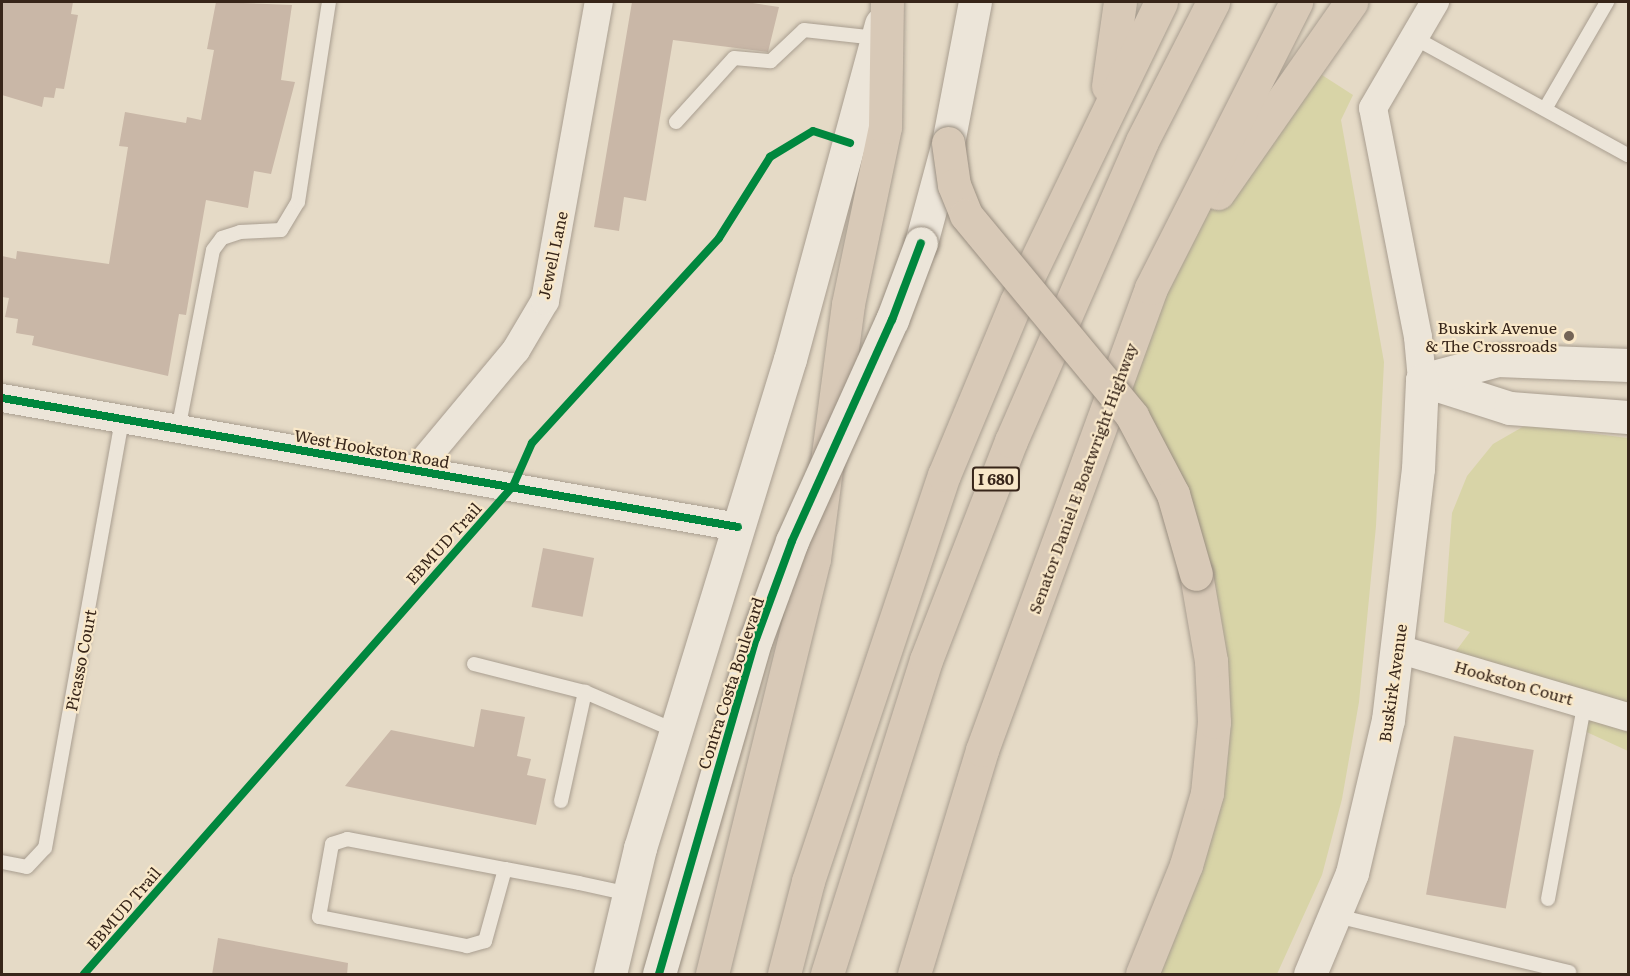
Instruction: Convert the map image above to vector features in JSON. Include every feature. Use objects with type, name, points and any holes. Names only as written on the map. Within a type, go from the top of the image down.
[{"type":"highway","points":[[712,975],[814,559],[848,304],[885,127],[887,2]]},
{"type":"highway","points":[[1105,111],[1120,2]]},
{"type":"highway","name":"I 680","points":[[784,975],[808,881],[944,475],[1016,302],[1105,111],[1161,2]]},
{"type":"highway","name":"I 680","points":[[827,975],[926,660],[1011,441],[1142,141],[1212,2]]},
{"type":"highway","name":"Senator Daniel E Boatwright Highway","points":[[914,975],[982,750],[1151,288],[1296,2]]},
{"type":"highway","points":[[1151,288],[1351,2]]},
{"type":"highway","points":[[948,143],[954,185],[966,215],[1132,416],[1173,494],[1196,574],[1214,722],[1207,793],[1186,865],[1142,975]]},
{"type":"main road","points":[[610,975],[629,894],[676,730],[790,359],[887,2]]},
{"type":"main road","name":"Contra Costa Boulevard","points":[[659,975],[756,639],[792,541],[892,320],[948,143],[975,2]]},
{"type":"main road","points":[[1422,380],[1497,360],[1629,365]]},
{"type":"main road","points":[[1422,380],[1510,408],[1629,417]]},
{"type":"main road","name":"Buskirk Avenue","points":[[1310,975],[1337,916],[1375,783],[1398,649],[1418,469],[1422,380]]},
{"type":"street","name":"Jewell Lane","points":[[416,470],[516,350],[545,301],[599,2]]},
{"type":"street","points":[[1422,380],[1418,337],[1373,108],[1435,2]]},
{"type":"street","name":"West Hookston Road","points":[[2,398],[738,527]]},
{"type":"street","name":"Hookston Court","points":[[1398,649],[1585,702],[1629,717]]},
{"type":"lane","points":[[178,430],[213,250],[222,238],[240,232],[281,230],[298,202],[329,2]]},
{"type":"lane","points":[[1545,109],[1607,2]]},
{"type":"lane","points":[[676,122],[734,58],[771,61],[804,30],[877,38]]},
{"type":"lane","points":[[1413,37],[1629,155]]},
{"type":"lane","name":"Picasso Court","points":[[2,862],[27,867],[45,848],[122,420]]},
{"type":"lane","points":[[474,664],[585,692],[676,730]]},
{"type":"lane","points":[[561,801],[585,692]]},
{"type":"lane","points":[[1548,899],[1585,702]]},
{"type":"lane","points":[[505,869],[485,940],[466,946],[319,917],[332,844],[347,839],[505,869],[629,894]]},
{"type":"lane","points":[[1337,916],[1569,972]]},
{"type":"shaded area","points":[[1308,66],[1353,95],[1341,120],[1384,362],[1376,526],[1359,702],[1342,799],[1322,875],[1277,974],[1142,974],[1207,793],[1196,574],[1113,393],[1151,288]]},
{"type":"shaded area","points":[[1526,425],[1628,438],[1628,751],[1580,729],[1585,702],[1447,663],[1470,632],[1444,622],[1452,513],[1467,476],[1493,444]]},
{"type":"building","points":[[2,2],[73,2],[71,14],[78,15],[64,89],[56,88],[54,98],[44,97],[42,107],[2,95]]},
{"type":"building","points":[[216,2],[292,5],[281,80],[295,82],[271,174],[254,171],[248,208],[206,200],[186,315],[179,314],[168,376],[32,345],[34,336],[16,333],[18,319],[5,317],[9,298],[2,297],[2,256],[16,259],[17,251],[109,264],[128,147],[119,146],[125,112],[186,123],[187,117],[201,120],[214,50],[207,49]]},
{"type":"building","points":[[632,2],[746,2],[779,7],[768,52],[673,40],[646,201],[624,197],[619,231],[594,227]]},
{"type":"building","points":[[543,548],[594,558],[583,617],[532,607]]},
{"type":"building","points":[[481,709],[525,717],[517,756],[531,759],[527,775],[546,779],[536,825],[345,786],[391,730],[474,747]]},
{"type":"building","points":[[1454,736],[1534,750],[1506,909],[1426,895]]},
{"type":"building","points":[[218,938],[348,963],[347,975],[212,975]]},
{"type":"cycle path","name":"EBMUD Trail","points":[[84,974],[513,486],[532,443],[719,238],[770,157],[813,131],[850,143]]},
{"type":"cycle path","points":[[659,974],[756,639],[792,541],[892,320],[921,243]]},
{"type":"cycle path","points":[[2,398],[738,527]]},
{"type":"place","name":"Buskirk Avenue & The Crossroads","points":[[1569,336]]}]
